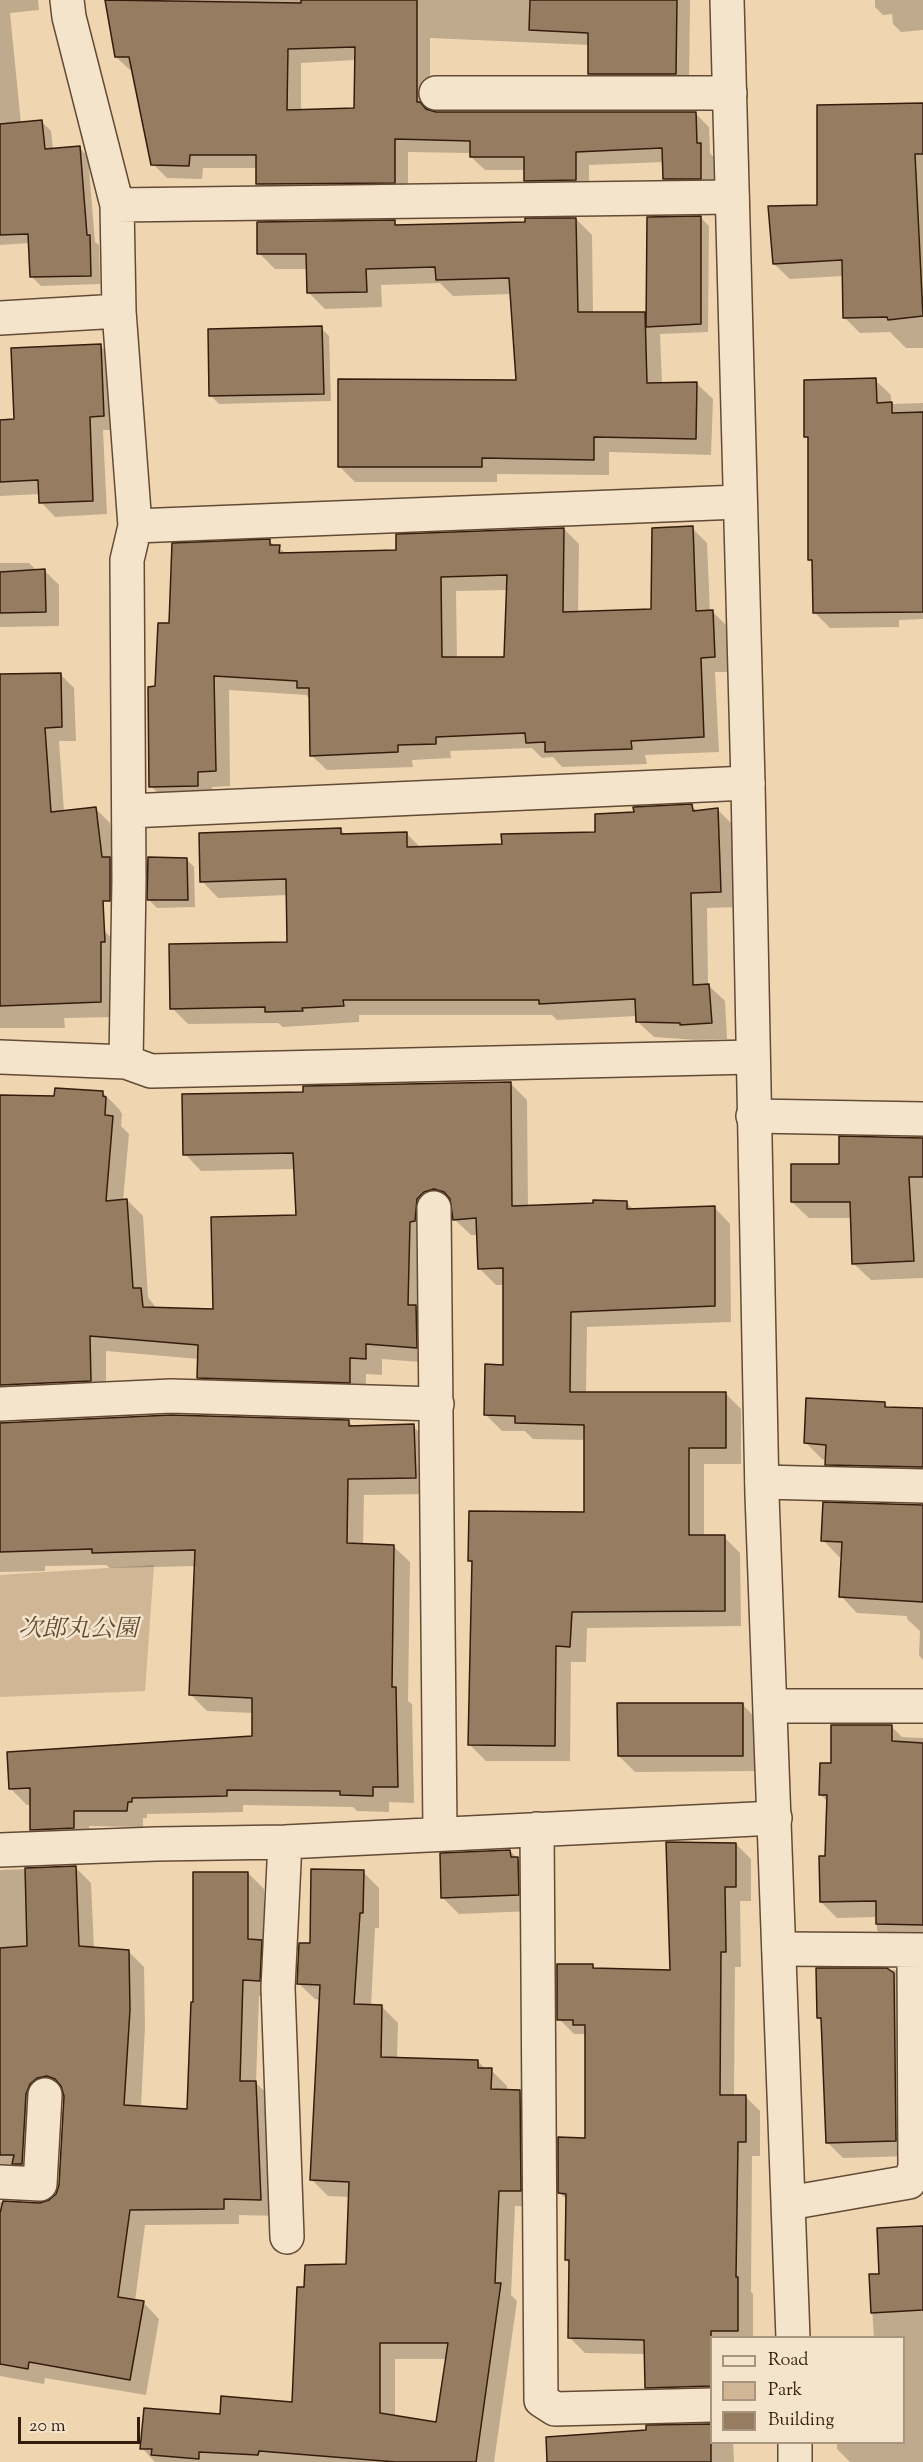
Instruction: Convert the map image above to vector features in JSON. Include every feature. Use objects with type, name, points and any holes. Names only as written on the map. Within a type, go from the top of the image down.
[{"type":"street","points":[[67,0],[69,17],[117,205],[119,311],[135,526],[127,560],[129,811],[126,1062]]},
{"type":"street","points":[[728,0],[739,502],[748,783],[762,1482],[793,2336]]},
{"type":"street","points":[[436,93],[730,93]]},
{"type":"street","points":[[117,205],[732,197]]},
{"type":"street","points":[[0,318],[119,311]]},
{"type":"street","points":[[135,526],[739,502]]},
{"type":"street","points":[[129,811],[748,783]]},
{"type":"street","points":[[0,1057],[126,1062],[151,1071],[752,1057]]},
{"type":"street","points":[[753,1116],[923,1119]]},
{"type":"street","points":[[434,1208],[440,1833]]},
{"type":"street","points":[[0,1404],[171,1396],[437,1404]]},
{"type":"street","points":[[762,1482],[923,1486]]},
{"type":"street","points":[[771,1706],[923,1706]]},
{"type":"street","points":[[0,1850],[285,1842],[775,1818]]},
{"type":"street","points":[[537,1830],[541,2400],[555,2409],[710,2404]]},
{"type":"street","points":[[285,1842],[278,1988],[287,2237]]},
{"type":"street","points":[[779,1949],[919,1950],[915,2168],[909,2182],[789,2203]]},
{"type":"street","points":[[0,2182],[40,2184],[45,2095]]},
{"type":"street","points":[[795,2444],[795,2462]]},
{"type":"green space","name":"次郎丸公園","points":[[154,1565],[145,1691],[0,1697],[0,1575]]},
{"type":"building","points":[[105,0],[301,3],[301,0],[417,0],[417,102],[420,102],[426,109],[436,112],[696,112],[697,143],[701,143],[701,179],[663,179],[662,148],[576,152],[576,180],[524,181],[524,157],[470,157],[470,141],[395,139],[395,183],[256,184],[256,155],[190,155],[189,166],[151,165],[129,57],[115,57]],"holes":[[[355,47],[354,108],[287,110],[288,49]]]},
{"type":"building","points":[[530,0],[677,0],[676,74],[588,74],[588,33],[529,30]]},
{"type":"building","points":[[923,103],[923,154],[915,154],[923,316],[888,320],[887,317],[843,318],[842,260],[773,264],[768,206],[817,205],[817,105]]},
{"type":"building","points":[[42,120],[45,149],[80,146],[87,235],[90,235],[91,276],[30,277],[28,234],[0,235],[0,124]]},
{"type":"building","points":[[701,216],[701,324],[646,327],[647,217]]},
{"type":"building","points":[[525,218],[576,218],[578,312],[645,312],[647,383],[697,382],[696,439],[594,437],[594,460],[482,458],[482,467],[338,467],[338,379],[516,380],[509,278],[436,280],[435,267],[366,269],[367,292],[307,293],[306,254],[257,254],[257,222],[395,220],[395,225],[525,222]]},
{"type":"building","points":[[322,326],[324,394],[209,396],[208,329]]},
{"type":"building","points":[[101,344],[104,416],[90,417],[93,501],[39,503],[38,480],[0,482],[0,420],[14,419],[11,348]]},
{"type":"building","points":[[876,378],[877,403],[892,402],[892,413],[923,412],[923,612],[813,613],[812,560],[808,560],[808,437],[804,437],[804,380]]},
{"type":"building","points":[[693,526],[696,611],[713,610],[715,657],[701,658],[704,737],[631,741],[632,749],[545,752],[545,742],[526,743],[525,733],[436,737],[436,744],[398,745],[398,752],[310,756],[309,688],[297,688],[297,681],[214,676],[216,771],[198,772],[198,786],[149,787],[148,687],[155,686],[158,623],[169,623],[172,543],[270,539],[270,545],[280,545],[279,553],[396,550],[396,534],[564,528],[563,612],[651,609],[652,528]],"holes":[[[507,575],[504,657],[442,657],[441,577]]]},
{"type":"building","points":[[45,569],[46,612],[0,613],[0,572]]},
{"type":"building","points":[[61,673],[62,727],[45,728],[51,812],[96,807],[102,857],[110,857],[110,901],[103,901],[105,942],[101,942],[101,1002],[0,1006],[0,674]]},
{"type":"building","points":[[692,804],[693,811],[718,808],[721,892],[691,893],[693,985],[709,984],[712,1023],[680,1025],[680,1023],[636,1022],[635,999],[539,1004],[539,1000],[343,1000],[344,1006],[302,1008],[303,1011],[265,1012],[265,1007],[170,1009],[169,944],[287,942],[286,879],[200,882],[199,833],[341,828],[341,834],[407,832],[407,847],[502,844],[501,834],[595,832],[595,814],[634,812],[633,807]]},
{"type":"building","points":[[148,857],[187,858],[188,900],[147,900]]},
{"type":"building","points":[[511,1082],[512,1206],[593,1203],[593,1200],[627,1201],[627,1209],[715,1206],[715,1306],[571,1312],[570,1392],[726,1392],[726,1448],[689,1448],[689,1535],[725,1535],[725,1611],[572,1612],[570,1647],[556,1646],[555,1746],[468,1745],[472,1561],[468,1561],[469,1511],[584,1512],[584,1425],[515,1423],[515,1416],[484,1415],[485,1364],[503,1365],[503,1268],[478,1269],[476,1218],[453,1220],[450,1199],[444,1192],[434,1189],[424,1192],[417,1199],[415,1221],[410,1222],[408,1305],[416,1305],[417,1348],[366,1344],[366,1359],[350,1358],[350,1383],[197,1378],[198,1345],[90,1336],[91,1381],[0,1385],[0,1095],[54,1096],[55,1088],[103,1091],[103,1096],[106,1097],[105,1115],[113,1116],[106,1201],[127,1199],[133,1288],[141,1288],[143,1307],[213,1309],[211,1217],[296,1215],[293,1153],[183,1155],[182,1094],[303,1092],[303,1086]]},
{"type":"building","points":[[839,1136],[923,1138],[923,1177],[909,1177],[914,1261],[852,1264],[850,1202],[791,1202],[791,1164],[839,1164]]},
{"type":"building","points":[[806,1398],[885,1402],[885,1407],[923,1408],[923,1467],[825,1465],[826,1445],[804,1443]]},
{"type":"building","points":[[171,1415],[349,1420],[349,1426],[414,1424],[416,1478],[348,1479],[347,1543],[394,1545],[392,1687],[396,1687],[398,1787],[373,1787],[373,1796],[340,1795],[340,1791],[227,1790],[227,1796],[132,1798],[132,1802],[128,1802],[127,1811],[74,1811],[74,1828],[30,1830],[30,1788],[9,1789],[7,1752],[252,1736],[252,1698],[189,1695],[195,1550],[92,1553],[92,1549],[0,1552],[0,1423]]},
{"type":"building","points":[[823,1502],[923,1505],[923,1602],[839,1597],[842,1542],[821,1541]]},
{"type":"building","points":[[617,1703],[743,1703],[743,1756],[618,1756]]},
{"type":"building","points":[[831,1725],[892,1725],[892,1741],[923,1743],[923,1925],[876,1924],[876,1901],[820,1902],[819,1856],[825,1856],[827,1795],[819,1795],[820,1763],[831,1763]]},
{"type":"building","points":[[666,1842],[736,1843],[736,1887],[725,1887],[726,1952],[721,1952],[720,2095],[746,2095],[746,2142],[738,2142],[736,2277],[738,2277],[738,2331],[711,2331],[710,2386],[645,2388],[644,2340],[568,2338],[569,2260],[565,2260],[566,2194],[558,2193],[558,2137],[585,2138],[585,2025],[573,2025],[573,2020],[557,2020],[557,1964],[593,1964],[593,1968],[670,1970]]},
{"type":"building","points":[[510,1850],[511,1857],[518,1857],[519,1895],[441,1898],[440,1853]]},
{"type":"building","points":[[76,1866],[79,1946],[129,1950],[130,2010],[124,2105],[187,2109],[191,2002],[193,2002],[193,1872],[248,1872],[248,1939],[262,1940],[260,1981],[243,1980],[240,2081],[256,2081],[261,2200],[224,2199],[224,2209],[130,2210],[118,2297],[144,2301],[130,2380],[29,2362],[28,2369],[0,2364],[0,2213],[3,2201],[40,2203],[56,2194],[59,2185],[64,2096],[61,2086],[55,2079],[47,2076],[37,2078],[30,2084],[26,2094],[22,2164],[12,2164],[14,2155],[0,2155],[0,1948],[27,1946],[25,1868]]},
{"type":"building","points":[[311,1869],[364,1870],[363,1913],[360,1913],[354,2004],[382,2005],[381,2057],[478,2060],[478,2068],[492,2068],[491,2089],[520,2090],[521,2191],[499,2191],[495,2283],[501,2283],[476,2462],[396,2462],[259,2451],[258,2455],[199,2452],[199,2459],[151,2455],[152,2449],[140,2449],[144,2408],[220,2414],[221,2396],[292,2402],[297,2287],[304,2287],[305,2265],[346,2264],[349,2182],[310,2180],[320,1985],[297,1984],[299,1943],[310,1943]],"holes":[[[380,2343],[448,2343],[436,2422],[380,2413]]]},
{"type":"building","points":[[816,1968],[887,1968],[894,1973],[896,2141],[826,2143],[821,2018],[817,2018]]},
{"type":"building","points":[[923,2226],[923,2310],[871,2313],[869,2274],[879,2274],[877,2228]]},
{"type":"building","points":[[710,2424],[711,2462],[547,2462],[546,2437],[646,2430],[646,2425]]}]
